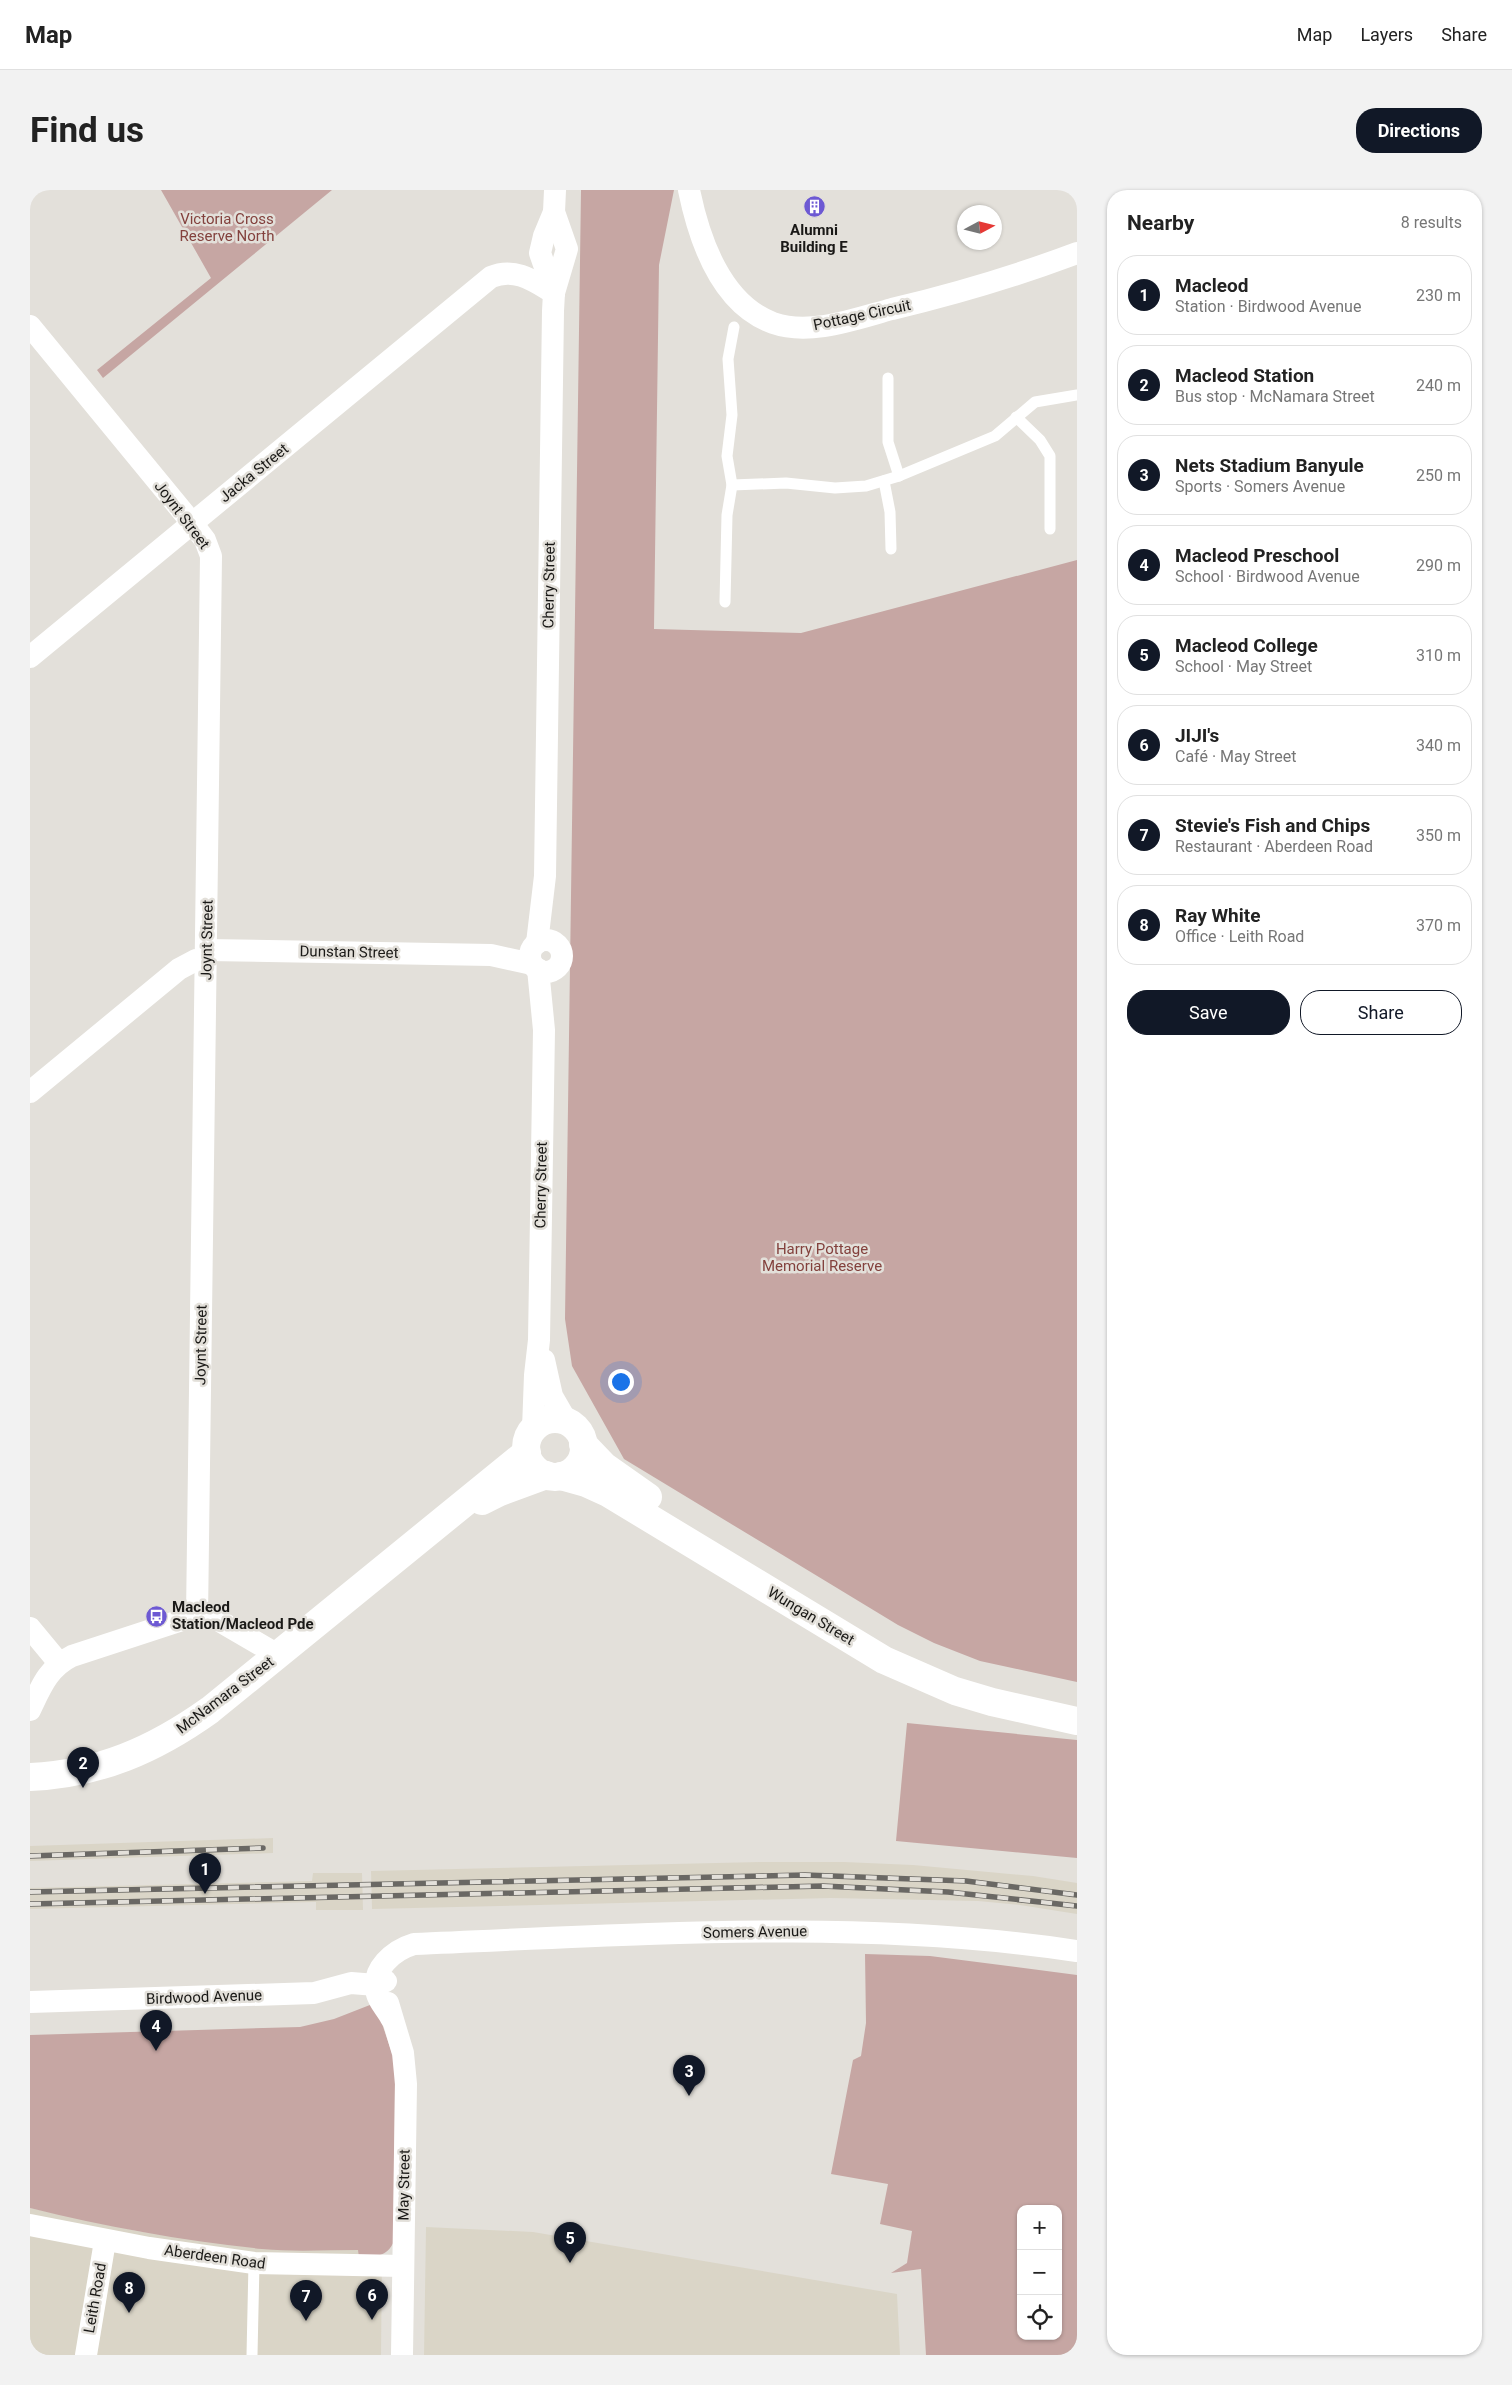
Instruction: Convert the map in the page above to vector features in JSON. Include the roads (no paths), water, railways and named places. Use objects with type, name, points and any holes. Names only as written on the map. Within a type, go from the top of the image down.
[{"type":"street","name":"Pottage Circuit","points":[[689,190],[708,254],[740,302],[755,314],[772,323],[789,327],[823,325],[956,294],[1027,272],[1077,253]]},
{"type":"street","name":"Cherry Street","points":[[530,1441],[539,1340],[544,1030],[542,956],[545,876],[553,302],[567,249],[555,201]]},
{"type":"street","name":"Jacka Street","points":[[30,657],[491,277],[500,273],[511,273],[532,280],[553,302]]},
{"type":"street","name":"Joynt Street","points":[[30,326],[192,524],[209,548],[212,563],[197,1617]]},
{"type":"street","name":"Dunstan Street","points":[[30,1092],[179,969],[206,955],[542,956]]},
{"type":"street","name":"Cherry Street","points":[[539,1340],[552,1396],[567,1422]]},
{"type":"street","points":[[549,1420],[567,1422],[575,1427],[583,1444],[580,1460],[569,1473],[553,1475],[533,1466],[530,1441],[549,1420]]},
{"type":"street","name":"McNamara Street","points":[[30,1777],[61,1775],[127,1758],[156,1744],[210,1710],[438,1524],[530,1441]]},
{"type":"street","name":"Wungan Street","points":[[583,1444],[604,1466],[628,1485],[893,1647],[964,1678],[1077,1706]]},
{"type":"street","name":"McNamara Street","points":[[438,1524],[500,1492],[553,1475]]},
{"type":"street","name":"Wungan Street","points":[[553,1475],[586,1483],[608,1493],[884,1660],[924,1679],[992,1702],[1077,1721]]},
{"type":"street","name":"McNamara Street","points":[[59,1663],[169,1624],[197,1617],[216,1619],[278,1655]]},
{"type":"street","points":[[30,1628],[59,1663],[47,1676],[30,1710]]},
{"type":"street","name":"Somers Avenue","points":[[380,1981],[397,1965],[432,1943],[541,1938],[833,1931],[992,1940],[1077,1951]]},
{"type":"street","name":"Birdwood Avenue","points":[[30,2002],[288,1994],[346,1972],[380,1981]]},
{"type":"street","name":"May Street","points":[[380,1981],[386,1990],[391,2018],[403,2053],[406,2084],[402,2355]]},
{"type":"street","name":"Aberdeen Road","points":[[30,2225],[105,2241],[254,2264],[403,2266]]},
{"type":"street","name":"Leith Road","points":[[86,2355],[105,2241]]},
{"type":"lane","points":[[725,602],[727,515],[732,485],[727,456],[732,415],[728,360],[734,327]]},
{"type":"lane","points":[[888,378],[888,442],[899,476]]},
{"type":"lane","points":[[732,485],[786,483],[854,488],[884,481],[995,436],[1035,402],[1077,395]]},
{"type":"lane","points":[[1016,417],[1040,440],[1050,456],[1050,529]]},
{"type":"lane","points":[[884,481],[890,512],[891,549]]},
{"type":"lane","points":[[252,2355],[254,2264]]},
{"type":"railway","points":[[30,1856],[263,1848]]},
{"type":"railway","points":[[30,1892],[805,1875],[966,1881],[1077,1895]]},
{"type":"railway","points":[[30,1904],[823,1886],[948,1892],[1077,1906]]},
{"type":"place","name":"Alumni Building E","points":[[814,207]]},
{"type":"place","name":"Macleod Station/Macleod Pde","points":[[156,1616]]},
{"type":"place","name":"Macleod Station","points":[[83,1788]]},
{"type":"place","name":"Macleod","points":[[205,1894]]},
{"type":"place","name":"Macleod Preschool","points":[[156,2051]]},
{"type":"place","name":"Nets Stadium Banyule","points":[[689,2096]]},
{"type":"place","name":"Macleod College","points":[[570,2263]]},
{"type":"place","name":"Ray White","points":[[129,2313]]},
{"type":"place","name":"JIJI's","points":[[372,2320]]},
{"type":"place","name":"Stevie's Fish and Chips","points":[[306,2321]]},
{"type":"park label","name":"Victoria Cross Reserve North","points":[[227,228]]},
{"type":"park label","name":"Harry Pottage Memorial Reserve","points":[[822,1258]]}]
